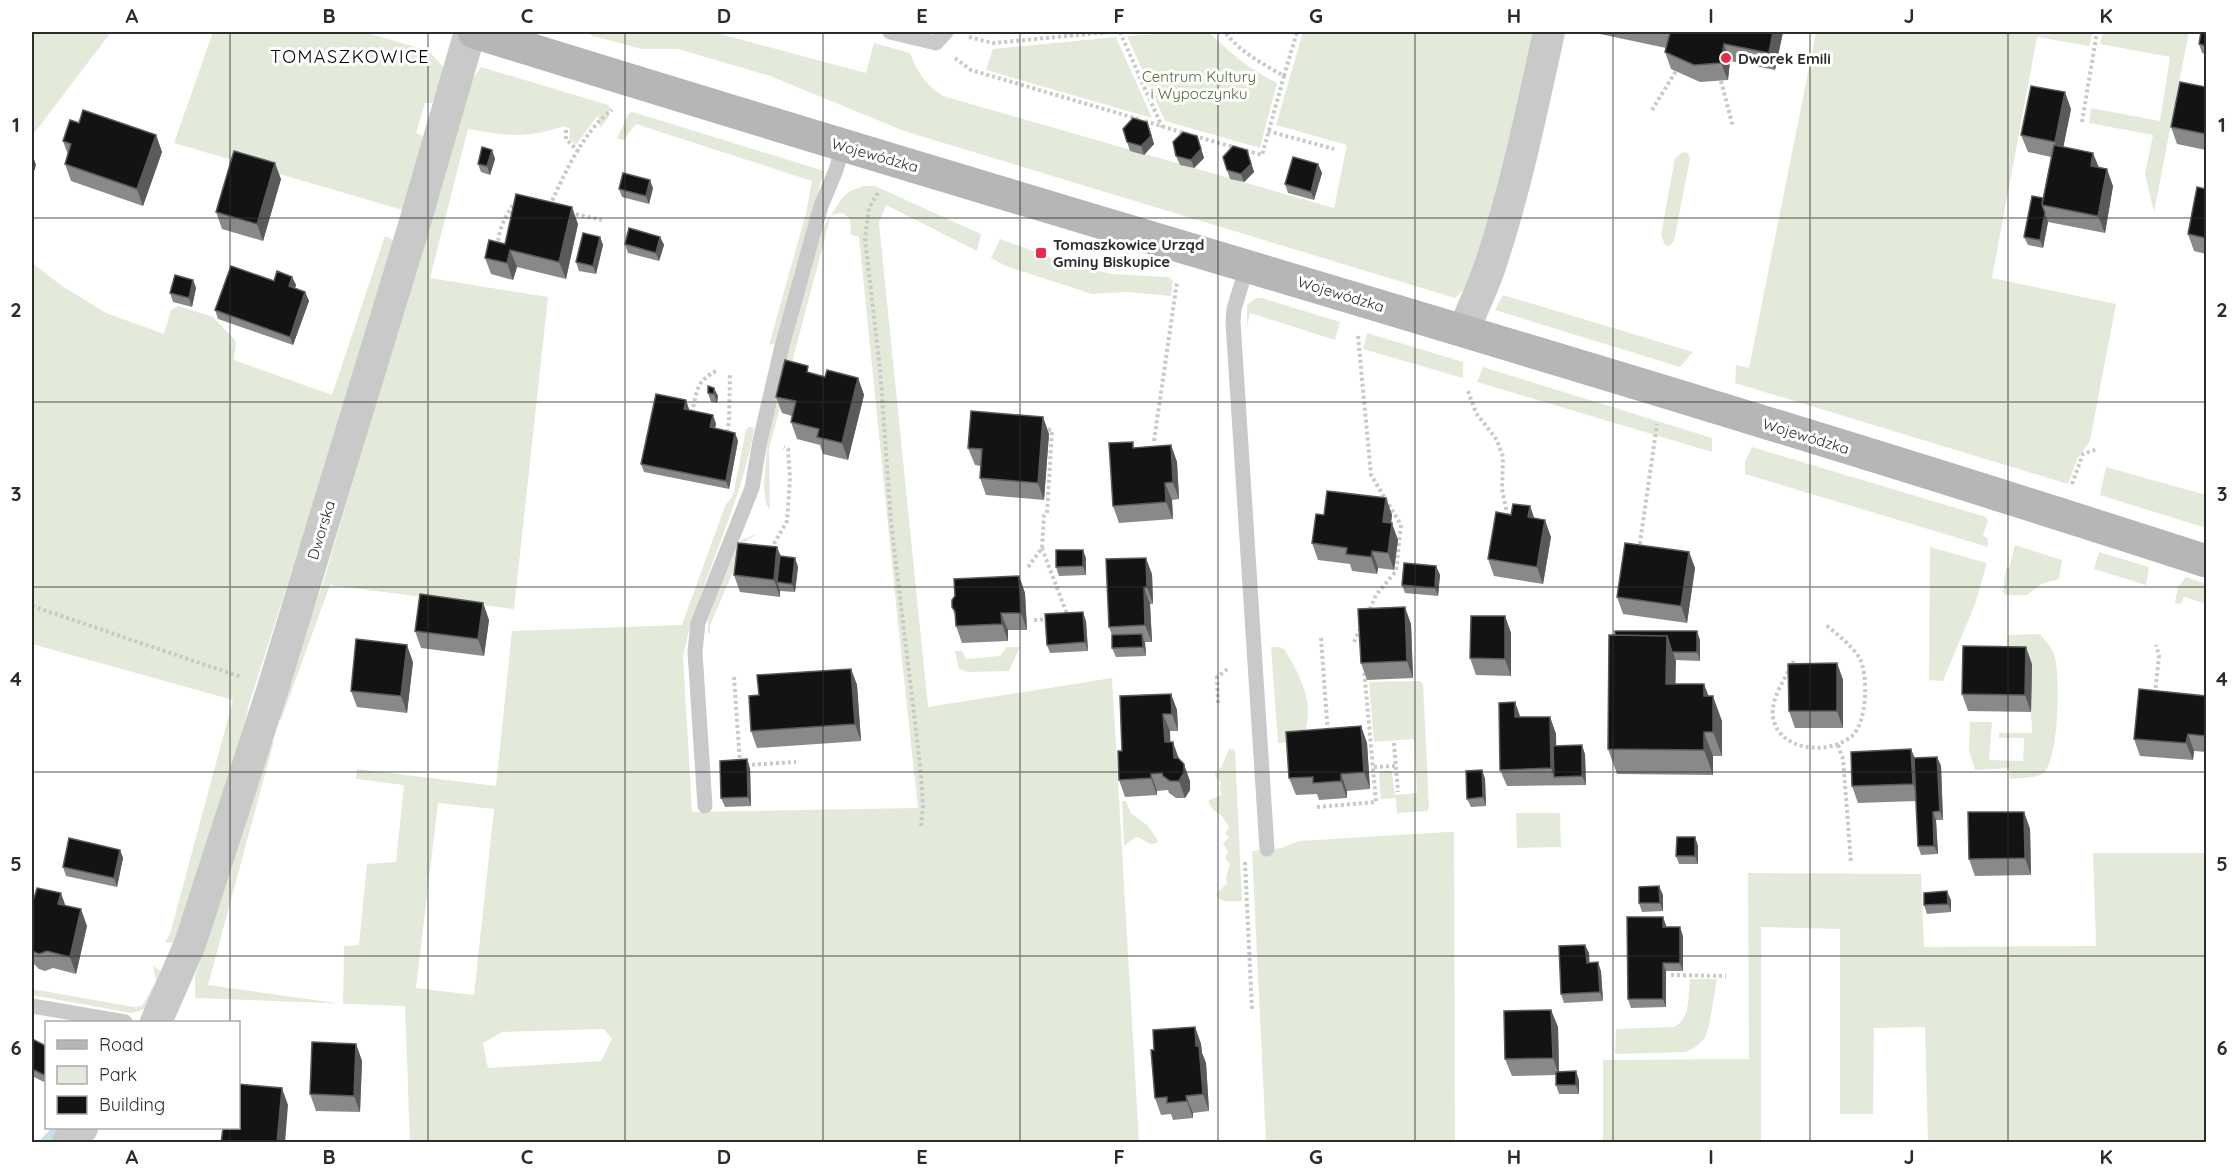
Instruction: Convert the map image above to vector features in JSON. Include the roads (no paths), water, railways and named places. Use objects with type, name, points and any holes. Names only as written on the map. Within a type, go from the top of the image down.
[{"type":"main road","name":"Wojewódzka","points":[[472,32],[843,146],[1464,331],[2090,523],[2206,561]]},
{"type":"street","name":"Dworska","points":[[157,1021],[190,944],[273,688],[472,32]]},
{"type":"street","points":[[1464,331],[1491,265],[1515,177],[1549,32]]},
{"type":"street","points":[[68,1143],[81,1129]]},
{"type":"lane","points":[[890,32],[948,36]]},
{"type":"lane","points":[[705,806],[695,652],[698,623],[752,488],[760,441],[785,335],[821,206],[843,146]]},
{"type":"lane","points":[[1247,266],[1234,309],[1233,322],[1267,849]]},
{"type":"lane","points":[[32,1006],[114,1021]]},
{"type":"waterway","points":[[45,1142],[55,1132]]},
{"type":"place","name":"Dworek Emili","points":[[1726,58]]},
{"type":"place","name":"Tomaszkowice Urząd Gminy Biskupice","points":[[1041,253]]},
{"type":"district","name":"TOMASZKOWICE","points":[[350,56]]},
{"type":"park label","name":"Centrum Kultury i Wypoczynku","points":[[1199,84]]}]
